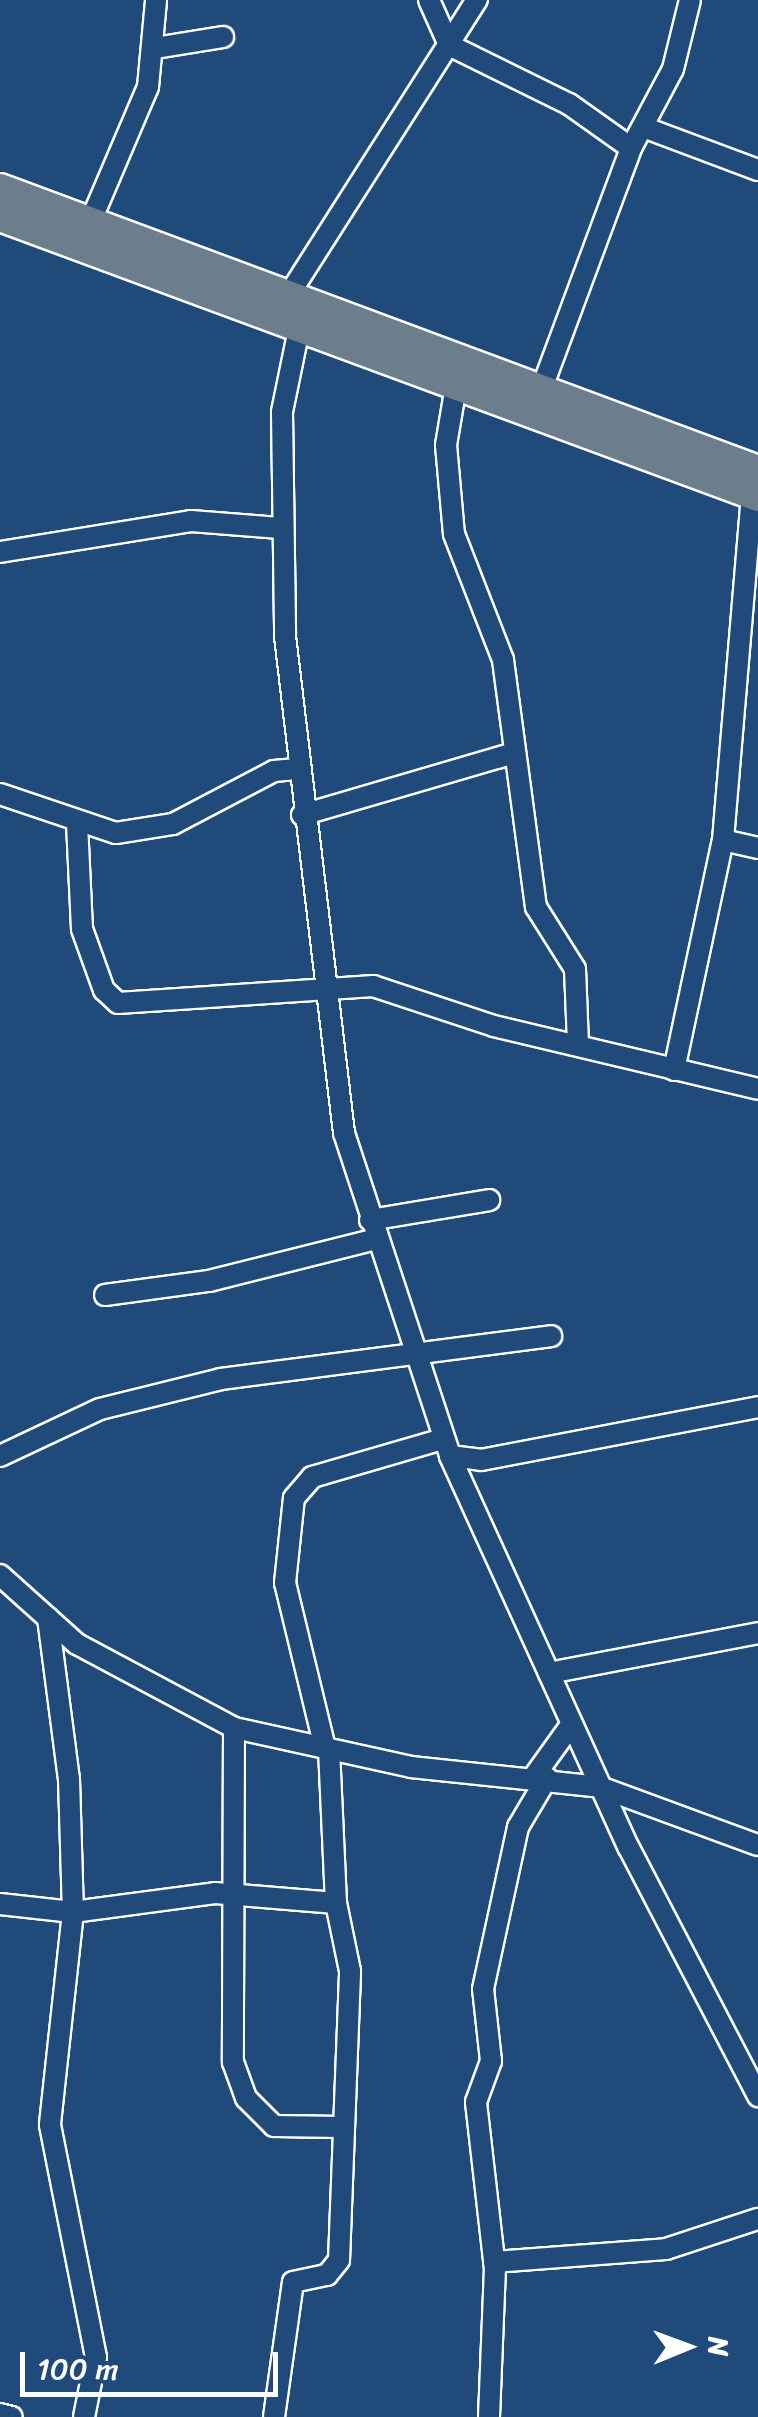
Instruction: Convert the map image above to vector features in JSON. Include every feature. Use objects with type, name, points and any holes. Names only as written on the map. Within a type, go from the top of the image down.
[{"type":"highway","points":[[0,189],[92,218],[542,385],[756,487]]},
{"type":"highway","points":[[0,216],[756,487]]},
{"type":"street","points":[[92,218],[142,104],[154,48],[156,0]]},
{"type":"street","points":[[429,0],[449,45],[568,104],[631,148]]},
{"type":"street","points":[[290,293],[477,0]]},
{"type":"street","points":[[542,385],[631,148],[673,69],[690,0]]},
{"type":"street","points":[[154,48],[223,36]]},
{"type":"street","points":[[643,128],[758,170]]},
{"type":"street","points":[[300,324],[282,412],[280,528],[319,985],[344,1133],[446,1447],[600,1787],[758,2096]]},
{"type":"street","points":[[458,380],[446,477],[454,534],[504,660],[511,754],[536,907],[575,969],[578,1044]]},
{"type":"street","points":[[674,1070],[723,840],[756,487]]},
{"type":"street","points":[[0,552],[191,521],[280,528]]},
{"type":"street","points":[[302,816],[511,754]]},
{"type":"street","points":[[0,794],[76,823],[116,833],[173,824],[274,771],[299,769]]},
{"type":"street","points":[[76,823],[82,929],[104,990],[118,1002],[319,985],[372,986],[674,1070],[758,1089]]},
{"type":"street","points":[[723,840],[758,848]]},
{"type":"street","points":[[105,1294],[209,1281],[373,1230],[489,1200]]},
{"type":"street","points":[[0,1456],[100,1409],[289,1366],[551,1336]]},
{"type":"street","points":[[274,2417],[293,2282],[327,2275],[339,2260],[350,1971],[336,1902],[327,1749],[311,1712],[285,1583],[294,1498],[312,1477],[446,1447],[481,1460],[758,1406]]},
{"type":"street","points":[[465,1490],[481,1460]]},
{"type":"street","points":[[0,1575],[77,1644],[234,1728],[327,1749],[600,1787],[758,1845]]},
{"type":"street","points":[[48,1618],[70,1778],[73,1912],[50,2126],[96,2357],[84,2417]]},
{"type":"street","points":[[550,1673],[758,1633]]},
{"type":"street","points":[[291,1741],[311,1712]]},
{"type":"street","points":[[489,2417],[494,2262],[476,2102],[491,2061],[483,1989],[518,1827],[541,1776],[571,1725]]},
{"type":"street","points":[[234,1728],[239,1897],[233,2062],[246,2098],[274,2126],[342,2127]]},
{"type":"street","points":[[0,1904],[73,1912],[195,1894],[336,1902]]},
{"type":"street","points":[[494,2262],[666,2249],[758,2220]]},
{"type":"street","points":[[0,2414],[12,2417]]}]
